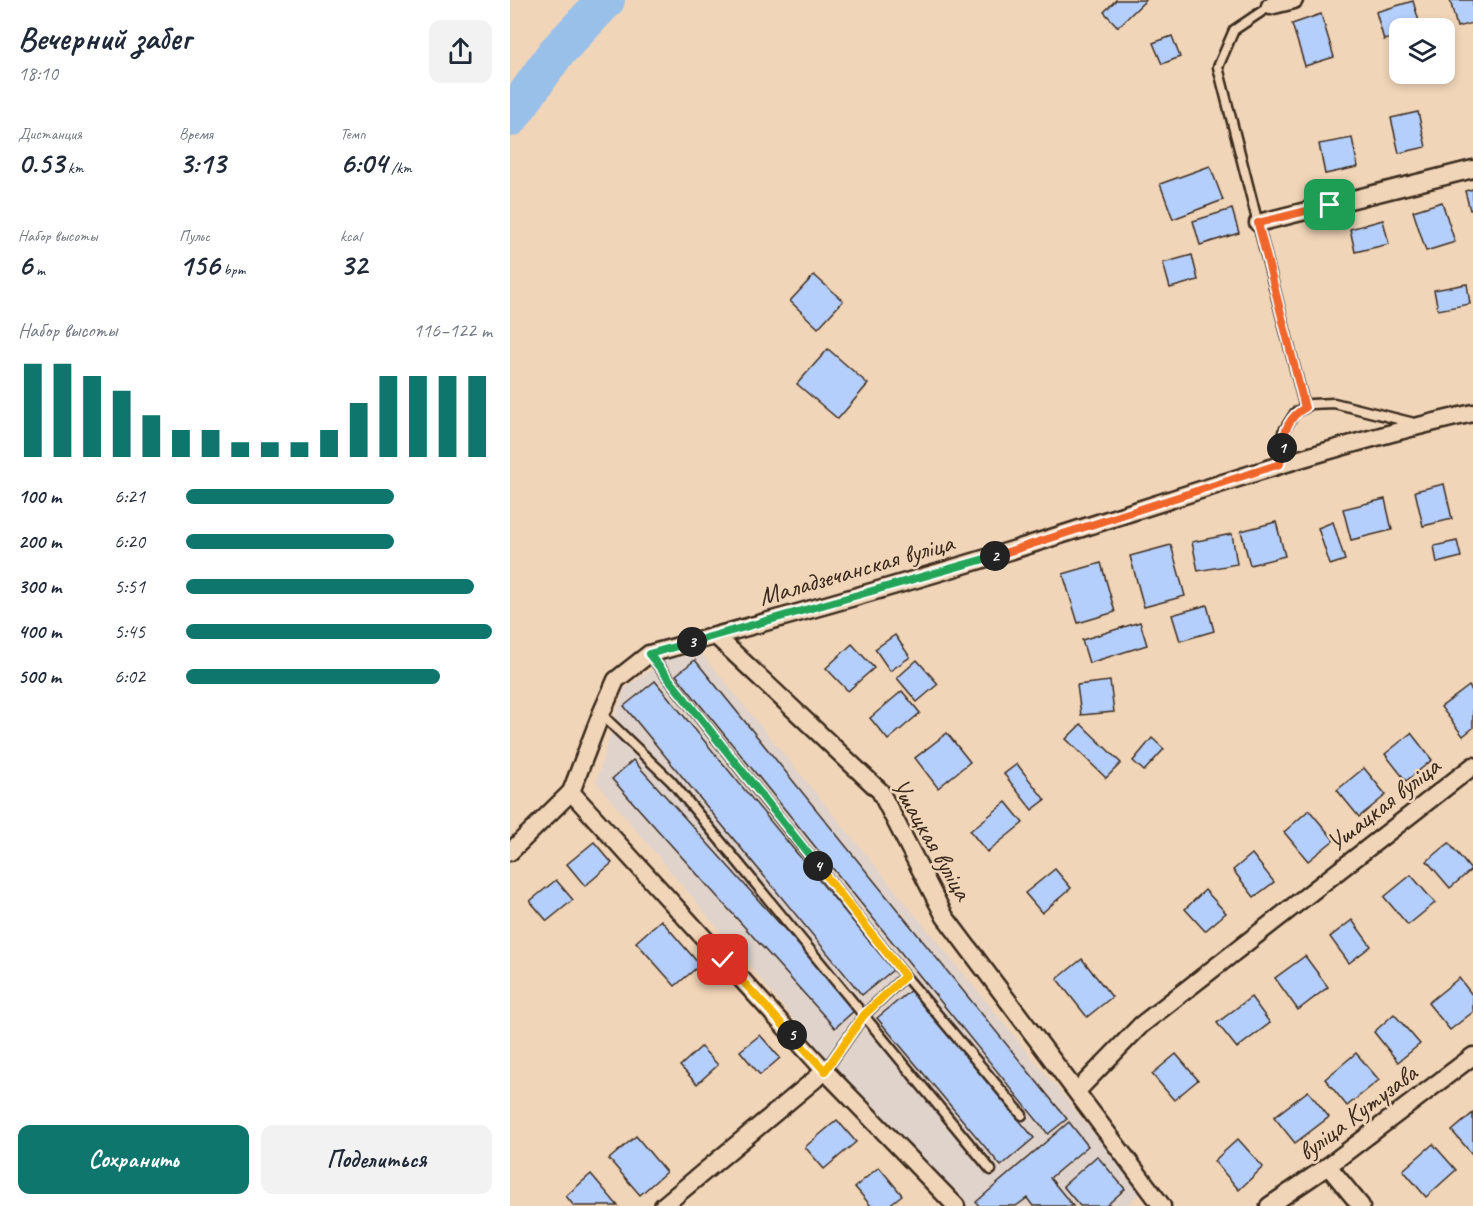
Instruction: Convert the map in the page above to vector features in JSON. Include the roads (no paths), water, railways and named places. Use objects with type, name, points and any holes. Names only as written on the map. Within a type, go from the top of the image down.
[{"type":"street","points":[[1270,6],[1294,0]]},
{"type":"street","points":[[1258,223],[1473,169]]},
{"type":"street","name":"Маладзечанская вуліца","points":[[571,792],[616,680],[649,654],[1002,554],[1280,464],[1473,413]]},
{"type":"street","name":"Ушацкая вуліца","points":[[716,636],[880,791],[945,917],[1162,1206]]},
{"type":"street","name":"Ушацкая вуліца","points":[[1077,1091],[1142,1025],[1473,766]]},
{"type":"street","points":[[510,852],[571,792],[825,1071],[956,1206]]},
{"type":"street","name":"вуліца Кутузава","points":[[1269,1206],[1328,1166],[1473,1056]]},
{"type":"street","points":[[663,1206],[825,1071]]},
{"type":"street","points":[[1328,1166],[1361,1206]]},
{"type":"lane","points":[[1270,6],[1234,30],[1218,67],[1305,408]]},
{"type":"lane","points":[[1280,464],[1284,432],[1295,413],[1311,404],[1334,403],[1421,425]]},
{"type":"lane","points":[[649,654],[905,976],[1022,1115]]},
{"type":"lane","points":[[601,714],[671,781],[991,1170]]},
{"type":"lane","points":[[825,1071],[864,1015],[905,976]]},
{"type":"waterway","points":[[510,118],[555,54],[606,0]]}]
